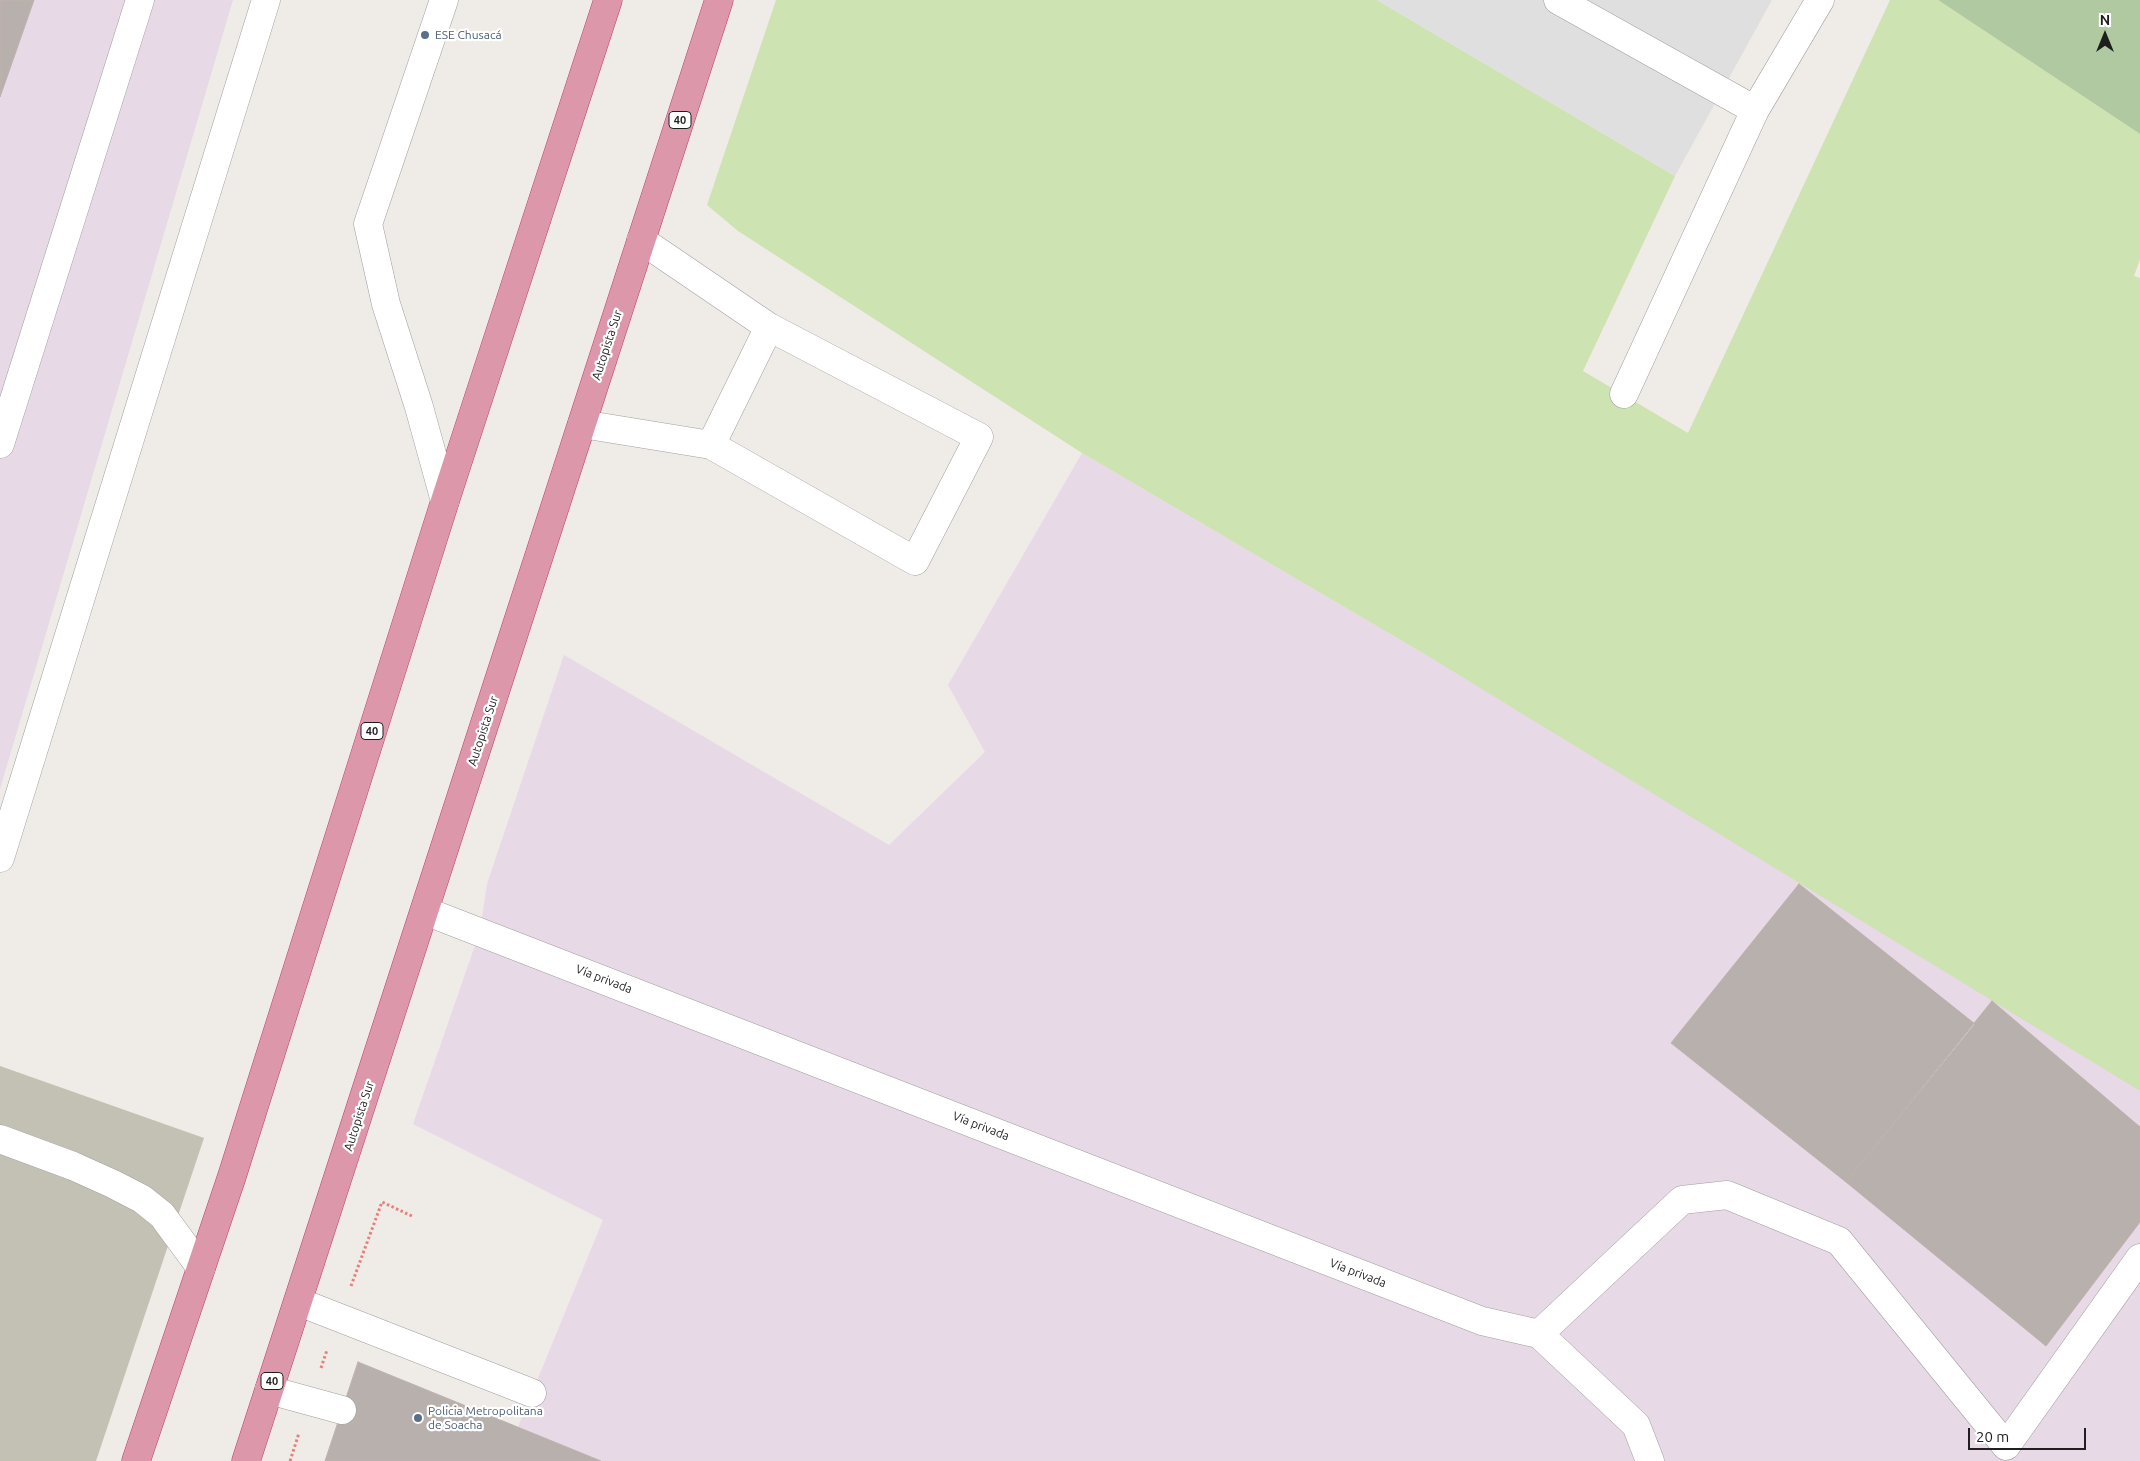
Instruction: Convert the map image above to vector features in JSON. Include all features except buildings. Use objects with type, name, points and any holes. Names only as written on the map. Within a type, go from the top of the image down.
[{"type":"highway","name":"40","points":[[136,1461],[201,1268],[445,501],[608,0]]},
{"type":"highway","name":"Autopista Sur","points":[[246,1461],[719,0]]},
{"type":"street","points":[[0,444],[140,0]]},
{"type":"street","points":[[2,852],[266,0]]},
{"type":"street","points":[[444,0],[368,224],[386,304],[419,408],[445,501]]},
{"type":"street","points":[[1558,0],[1755,110]]},
{"type":"street","points":[[1624,394],[1755,110],[1820,0]]},
{"type":"street","points":[[582,424],[711,445],[915,561],[979,437],[769,327],[641,240]]},
{"type":"street","points":[[711,445],[769,327]]},
{"type":"street","name":"Vía privada","points":[[425,910],[1482,1321],[1539,1334]]},
{"type":"street","points":[[0,1139],[73,1166],[142,1199],[162,1216],[201,1268]]},
{"type":"street","points":[[1650,1461],[1636,1425],[1539,1334],[1682,1200],[1727,1195],[1838,1241],[2008,1456],[2140,1258]]},
{"type":"street","points":[[299,1302],[532,1393]]},
{"type":"street","points":[[269,1390],[342,1410]]},
{"type":"shaded area","points":[[0,0],[233,0],[0,789]]},
{"type":"shaded area","points":[[1377,0],[1772,0],[1675,176]]},
{"type":"shaded area","points":[[1082,453],[1426,655],[1801,881],[2140,1090],[2140,1461],[601,1461],[518,1427],[603,1220],[413,1124],[480,931],[487,884],[564,655],[889,845],[985,752],[948,685]]},
{"type":"shaded area","points":[[0,1066],[204,1138],[96,1461],[0,1461]]},
{"type":"green space","points":[[776,0],[1377,0],[1675,176],[1583,371],[1688,433],[1890,0],[1938,0],[2140,134],[2140,259],[2134,276],[2140,278],[2140,1091],[1426,655],[1082,453],[738,231],[707,205]]},
{"type":"green space","points":[[1938,0],[2140,0],[2140,134]]},
{"type":"place","name":"ESE Chusacá","points":[[425,35]]},
{"type":"place","name":"Policia Metropolitana de Soacha","points":[[418,1418]]}]
